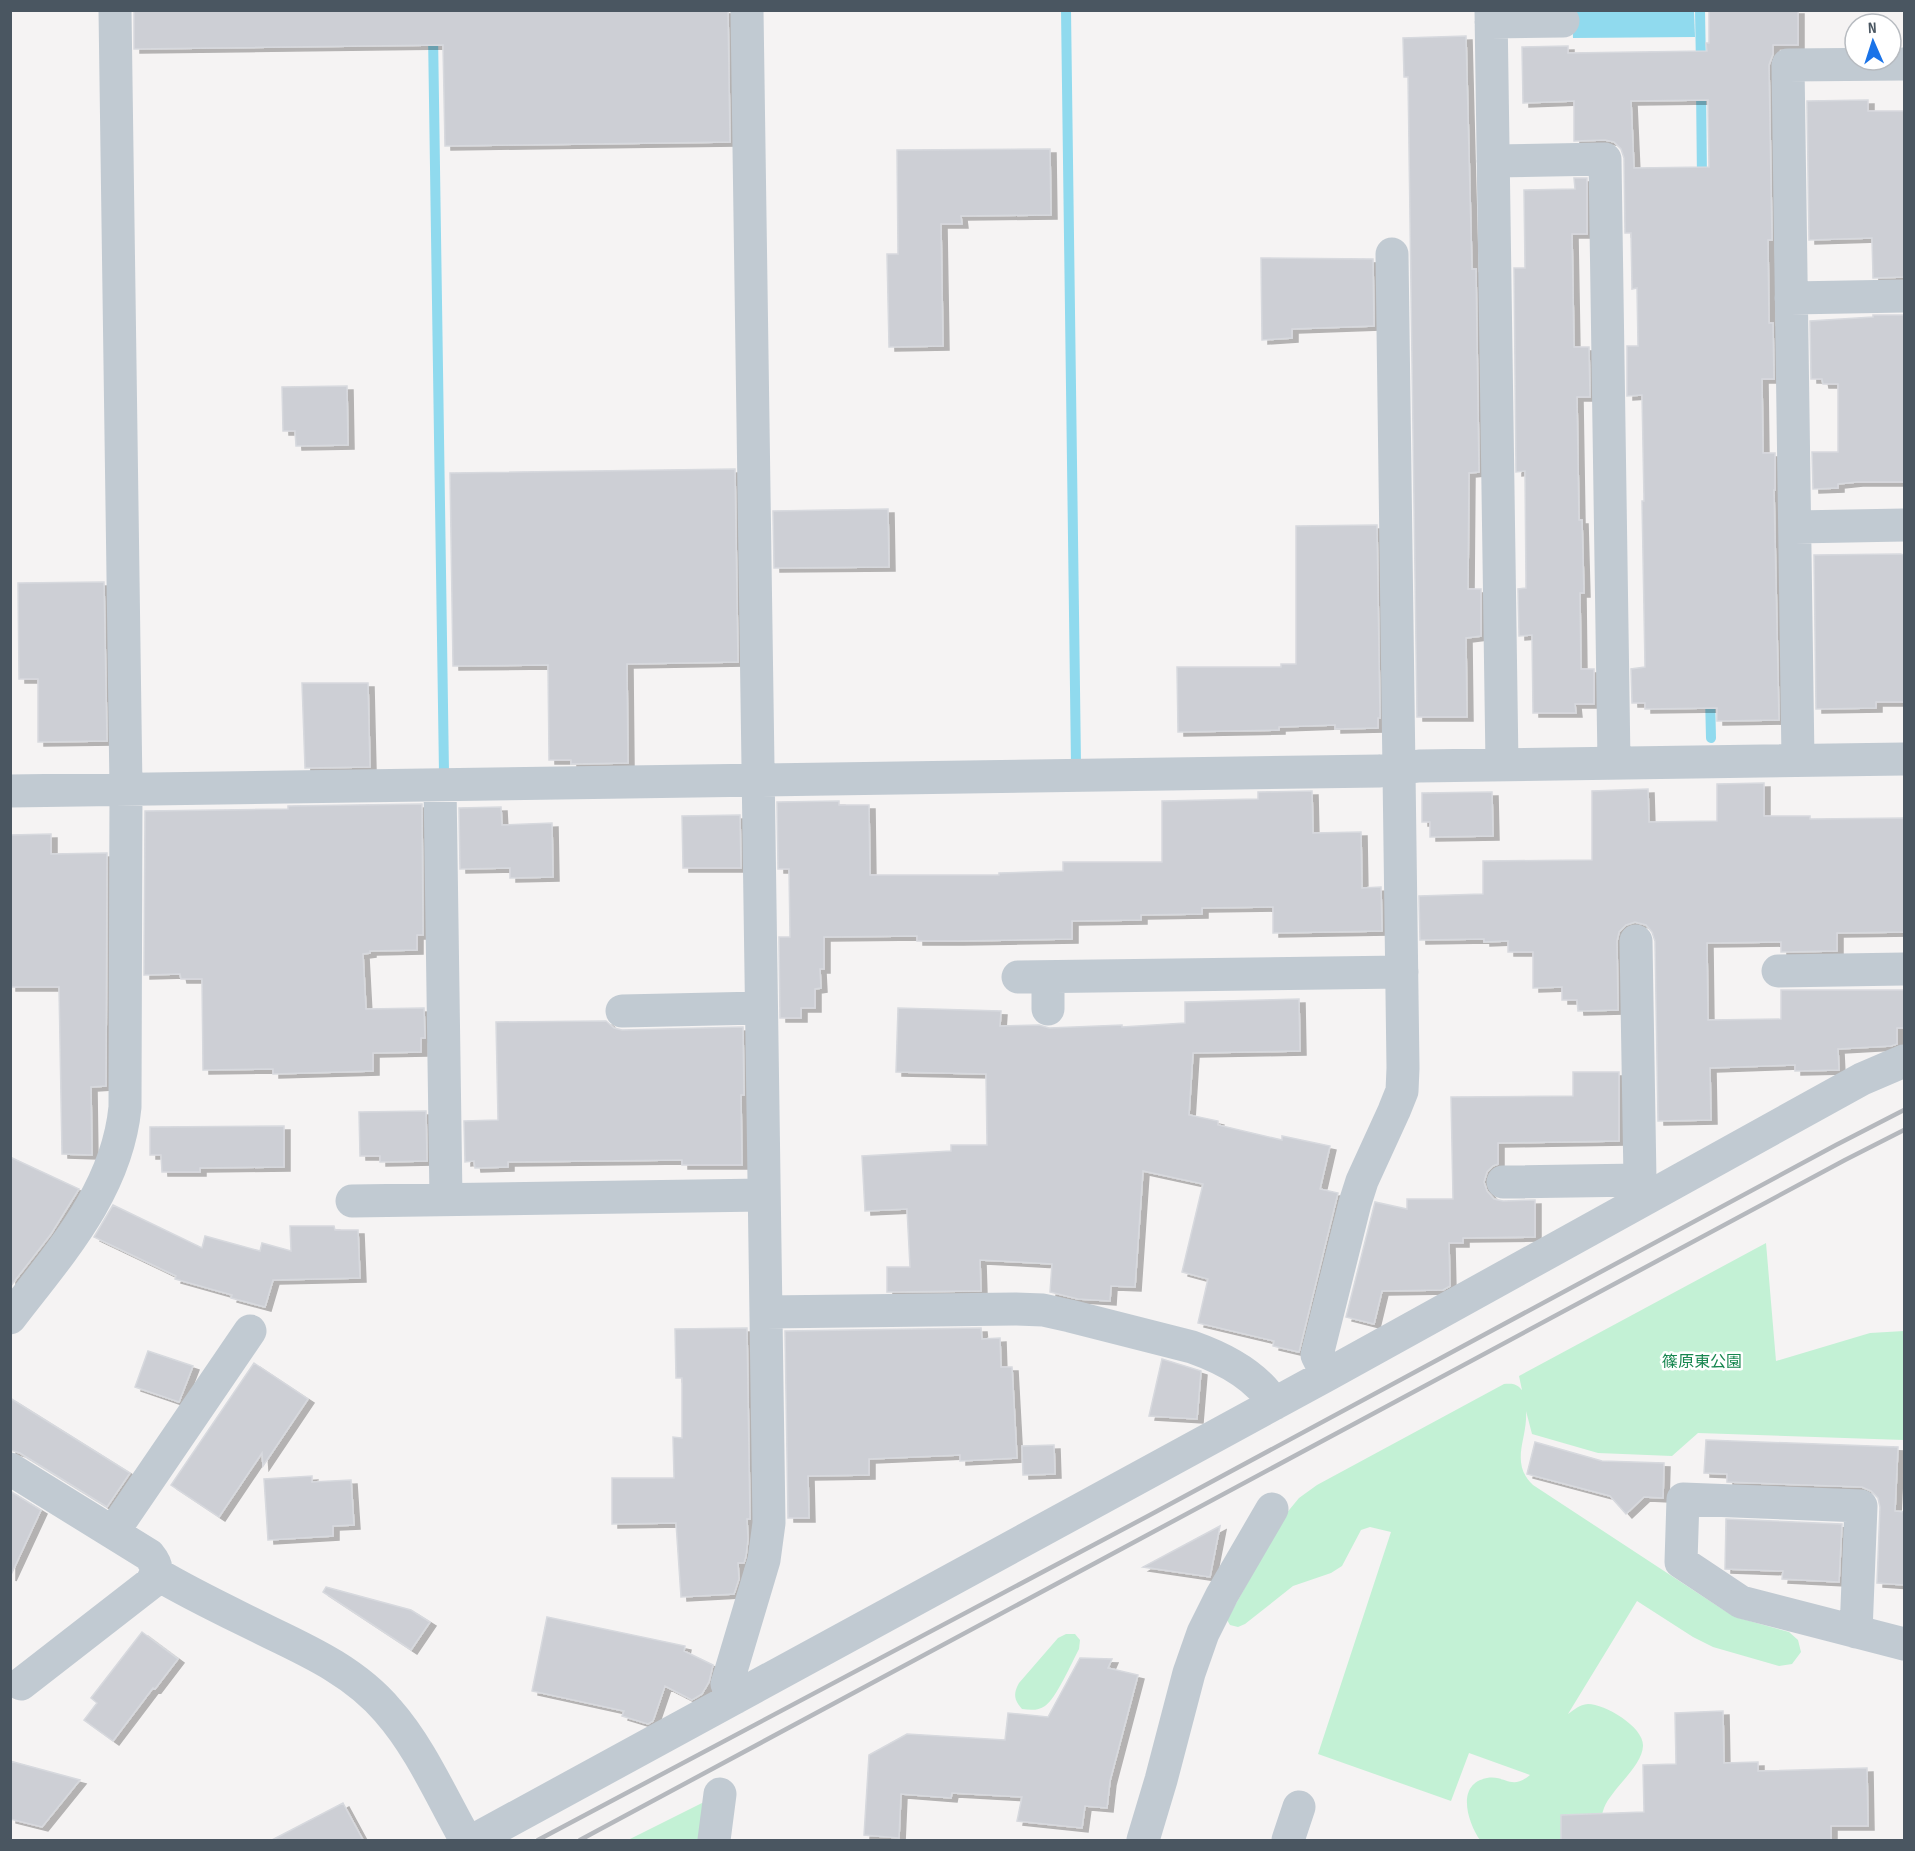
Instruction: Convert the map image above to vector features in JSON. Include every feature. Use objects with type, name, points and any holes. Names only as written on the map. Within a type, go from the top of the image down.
[{"type":"street","points":[[10,1318],[88,1213],[113,1163],[122,1136],[126,1095],[126,789],[115,10]]},
{"type":"street","points":[[735,1698],[727,1684],[768,1542],[747,10]]},
{"type":"street","points":[[1502,764],[1491,16],[1563,21]]},
{"type":"street","points":[[1798,760],[1788,65],[1905,64]]},
{"type":"street","points":[[1492,161],[1605,159],[1614,762]]},
{"type":"street","points":[[1327,1375],[1317,1355],[1355,1203],[1362,1181],[1394,1111],[1401,1091],[1403,1068],[1392,254]]},
{"type":"street","points":[[1791,298],[1905,296]]},
{"type":"street","points":[[1795,527],[1905,525]]},
{"type":"street","points":[[10,791],[1380,771],[1419,766],[1502,764],[1905,759]]},
{"type":"street","points":[[440,785],[446,1199]]},
{"type":"street","points":[[1636,941],[1644,1188]]},
{"type":"street","points":[[1778,971],[1905,969]]},
{"type":"street","points":[[1048,1009],[1033,977],[1402,972]]},
{"type":"street","points":[[622,1011],[761,1008]]},
{"type":"street","points":[[474,1840],[1327,1375],[1644,1188],[1905,1061]]},
{"type":"street","points":[[1503,1182],[1644,1188]]},
{"type":"street","points":[[352,1201],[764,1195]]},
{"type":"street","points":[[766,1312],[1043,1310],[1170,1341],[1215,1355],[1265,1389],[1274,1404]]},
{"type":"street","points":[[113,1532],[250,1331]]},
{"type":"street","points":[[10,1468],[149,1555],[156,1564],[157,1574],[151,1583],[21,1684]]},
{"type":"street","points":[[1856,1632],[1861,1506],[1683,1499],[1681,1562],[1741,1602],[1856,1632],[1905,1644]]},
{"type":"street","points":[[1143,1840],[1189,1673],[1203,1633],[1222,1595],[1272,1509]]},
{"type":"street","points":[[157,1574],[186,1591],[312,1653],[353,1678],[388,1711],[416,1750],[466,1840]]},
{"type":"street","points":[[714,1840],[720,1794]]},
{"type":"street","points":[[1288,1840],[1299,1807]]},
{"type":"green space","name":"篠原東公園","points":[[1766,1243],[1776,1361],[1870,1333],[1904,1331],[1904,1440],[1698,1433],[1672,1456],[1598,1453],[1532,1434],[1526,1411],[1521,1459],[1522,1468],[1533,1485],[1722,1609],[1735,1617],[1789,1632],[1798,1640],[1801,1652],[1792,1664],[1779,1666],[1713,1647],[1693,1637],[1637,1601],[1568,1714],[1588,1704],[1604,1708],[1631,1724],[1642,1739],[1643,1746],[1638,1762],[1604,1808],[1600,1840],[1480,1840],[1472,1824],[1467,1805],[1471,1788],[1477,1782],[1487,1778],[1518,1782],[1530,1775],[1469,1753],[1451,1801],[1318,1754],[1391,1532],[1370,1527],[1361,1530],[1342,1566],[1331,1573],[1293,1586],[1245,1624],[1238,1627],[1230,1625],[1227,1620],[1285,1515],[1299,1498],[1317,1485],[1504,1384],[1514,1384],[1522,1390],[1519,1376]]},
{"type":"green space","points":[[1066,1634],[1075,1634],[1080,1640],[1079,1649],[1059,1688],[1042,1708],[1022,1709],[1015,1697],[1019,1683],[1058,1638]]},
{"type":"green space","points":[[702,1803],[706,1806],[703,1840],[628,1840]]},
{"type":"water","points":[[1572,11],[1694,11],[1695,37],[1573,38]]},
{"type":"building","points":[[134,10],[728,10],[730,142],[445,146],[443,45],[134,49]]},
{"type":"building","points":[[1709,10],[1798,10],[1798,45],[1773,45],[1769,65],[1772,240],[1768,240],[1769,323],[1773,323],[1774,379],[1762,379],[1763,453],[1775,453],[1779,720],[1717,721],[1717,708],[1645,709],[1645,703],[1632,703],[1631,669],[1645,667],[1642,501],[1644,501],[1642,395],[1627,396],[1627,346],[1638,346],[1637,288],[1632,289],[1631,233],[1625,233],[1624,158],[1621,149],[1614,142],[1574,141],[1574,101],[1523,103],[1522,47],[1568,46],[1568,53],[1707,51],[1706,43],[1709,43]],"holes":[[[1708,100],[1709,167],[1634,168],[1631,101]]]},
{"type":"building","points":[[1466,36],[1472,269],[1476,269],[1479,472],[1469,473],[1468,589],[1481,589],[1481,636],[1466,638],[1467,717],[1417,717],[1408,77],[1404,77],[1403,38]]},
{"type":"building","points":[[1868,100],[1868,111],[1905,111],[1905,277],[1873,278],[1872,238],[1809,240],[1807,101]]},
{"type":"building","points":[[1050,149],[1051,215],[961,216],[962,224],[941,224],[943,346],[889,347],[887,254],[898,254],[897,150]]},
{"type":"building","points":[[1574,178],[1587,178],[1587,234],[1572,234],[1574,347],[1589,347],[1590,397],[1577,397],[1579,520],[1582,520],[1584,593],[1580,593],[1581,669],[1594,669],[1594,704],[1575,704],[1576,713],[1533,713],[1532,635],[1519,636],[1518,589],[1526,588],[1525,471],[1516,472],[1514,268],[1525,268],[1524,190],[1575,189]]},
{"type":"building","points":[[1261,258],[1373,259],[1374,326],[1292,329],[1292,338],[1262,340]]},
{"type":"building","points":[[1873,315],[1905,315],[1905,482],[1857,482],[1838,484],[1838,488],[1813,489],[1812,452],[1838,452],[1838,384],[1823,384],[1822,379],[1811,379],[1810,321],[1873,317]]},
{"type":"building","points":[[347,386],[348,445],[296,446],[295,431],[283,431],[282,387]]},
{"type":"building","points":[[735,469],[738,662],[627,664],[628,763],[571,764],[571,760],[549,760],[548,665],[453,666],[450,473]]},
{"type":"building","points":[[888,509],[889,567],[774,568],[773,511]]},
{"type":"building","points":[[1377,525],[1380,718],[1378,718],[1378,728],[1335,729],[1335,725],[1279,727],[1279,730],[1178,732],[1177,667],[1281,667],[1281,664],[1296,664],[1296,526]]},
{"type":"building","points":[[1814,555],[1905,555],[1905,702],[1876,702],[1876,708],[1816,709]]},
{"type":"building","points":[[104,582],[107,741],[38,742],[38,679],[19,679],[18,583]]},
{"type":"building","points":[[302,683],[368,683],[370,767],[305,768]]},
{"type":"building","points":[[1764,783],[1764,816],[1810,816],[1810,819],[1905,818],[1905,932],[1837,933],[1837,951],[1781,952],[1781,942],[1707,943],[1708,1020],[1781,1019],[1781,990],[1905,990],[1905,1028],[1897,1028],[1897,1044],[1838,1049],[1839,1070],[1795,1071],[1795,1065],[1710,1068],[1711,1120],[1658,1121],[1655,941],[1646,925],[1635,922],[1626,925],[1619,932],[1617,941],[1618,1010],[1578,1011],[1577,1000],[1562,1000],[1562,987],[1533,988],[1533,952],[1508,952],[1508,941],[1420,940],[1419,896],[1483,894],[1483,861],[1592,860],[1592,791],[1648,789],[1649,822],[1717,821],[1717,784]]},
{"type":"building","points":[[1312,791],[1313,833],[1361,832],[1362,888],[1381,887],[1382,931],[1273,933],[1273,907],[1202,908],[1202,914],[1141,915],[1141,920],[1072,921],[1072,939],[917,941],[917,936],[824,937],[824,969],[820,969],[821,988],[815,989],[815,1008],[801,1008],[801,1018],[780,1018],[779,937],[790,937],[789,869],[778,869],[777,802],[839,801],[839,805],[869,805],[870,875],[999,875],[999,873],[1063,871],[1063,862],[1162,862],[1162,801],[1258,799],[1258,792]]},
{"type":"building","points":[[1492,792],[1493,836],[1430,837],[1430,822],[1422,822],[1422,793]]},
{"type":"building","points":[[422,804],[423,935],[417,935],[417,950],[370,951],[370,953],[363,954],[366,1009],[424,1008],[425,1038],[421,1038],[421,1052],[373,1053],[373,1071],[273,1074],[273,1069],[203,1070],[202,979],[181,979],[180,974],[144,975],[145,811]]},
{"type":"building","points":[[501,807],[502,825],[552,823],[553,877],[510,878],[510,868],[460,869],[459,808]]},
{"type":"building","points":[[740,815],[741,868],[683,868],[682,816]]},
{"type":"building","points":[[51,834],[51,854],[107,853],[106,1086],[91,1087],[92,1155],[62,1154],[59,987],[10,987],[10,835]]},
{"type":"building","points":[[1299,999],[1300,1051],[1193,1053],[1189,1115],[1218,1121],[1218,1125],[1282,1140],[1282,1136],[1330,1146],[1320,1189],[1338,1193],[1299,1352],[1273,1346],[1274,1341],[1198,1323],[1208,1279],[1182,1272],[1203,1184],[1143,1171],[1135,1287],[1111,1286],[1110,1301],[1078,1299],[1050,1292],[1052,1264],[980,1260],[981,1291],[887,1292],[887,1267],[910,1267],[907,1209],[865,1211],[862,1156],[951,1151],[951,1145],[987,1145],[986,1074],[896,1072],[898,1008],[1001,1011],[1000,1026],[1039,1025],[1049,1028],[1122,1025],[1122,1027],[1185,1023],[1185,1002]]},
{"type":"building","points":[[606,1021],[614,1028],[622,1030],[743,1027],[742,1165],[682,1165],[682,1160],[508,1162],[508,1167],[475,1168],[474,1161],[465,1162],[464,1121],[498,1120],[496,1022]]},
{"type":"building","points":[[1573,1072],[1619,1072],[1619,1141],[1498,1143],[1498,1164],[1487,1172],[1484,1182],[1487,1191],[1494,1199],[1535,1200],[1535,1237],[1463,1238],[1463,1243],[1449,1243],[1450,1286],[1443,1290],[1382,1291],[1374,1324],[1346,1317],[1375,1202],[1407,1209],[1407,1199],[1453,1199],[1451,1097],[1573,1096]]},
{"type":"building","points":[[426,1111],[427,1161],[380,1162],[380,1156],[360,1156],[359,1112]]},
{"type":"building","points":[[284,1126],[284,1167],[200,1168],[200,1172],[162,1172],[161,1155],[150,1155],[150,1127]]},
{"type":"building","points":[[10,1157],[79,1189],[51,1234],[10,1287]]},
{"type":"building","points":[[113,1205],[202,1248],[205,1236],[260,1251],[262,1243],[291,1251],[290,1226],[334,1226],[335,1230],[358,1230],[360,1278],[273,1280],[265,1307],[231,1298],[232,1295],[175,1279],[176,1276],[94,1237]]},
{"type":"building","points":[[747,1328],[750,1519],[747,1519],[746,1556],[744,1563],[738,1563],[739,1579],[734,1594],[681,1597],[676,1523],[612,1524],[612,1478],[674,1478],[673,1437],[682,1438],[682,1378],[676,1378],[675,1329]]},
{"type":"building","points":[[981,1328],[982,1339],[1000,1338],[1001,1367],[1012,1367],[1017,1458],[960,1461],[960,1455],[869,1459],[869,1475],[808,1476],[809,1518],[788,1518],[785,1331]]},
{"type":"building","points":[[148,1351],[193,1366],[179,1402],[135,1387]]},
{"type":"building","points":[[1162,1359],[1201,1371],[1197,1419],[1149,1416]]},
{"type":"building","points":[[254,1363],[308,1399],[263,1466],[262,1453],[219,1517],[171,1485]]},
{"type":"building","points":[[10,1398],[130,1473],[107,1507],[20,1453],[10,1450]]},
{"type":"building","points":[[1706,1440],[1898,1447],[1895,1511],[1905,1512],[1905,1585],[1877,1583],[1880,1507],[1878,1498],[1871,1491],[1862,1487],[1727,1482],[1727,1474],[1704,1473]]},
{"type":"building","points":[[1535,1442],[1602,1461],[1664,1463],[1663,1498],[1644,1497],[1626,1514],[1610,1496],[1527,1474]]},
{"type":"building","points":[[1054,1445],[1055,1474],[1023,1475],[1022,1446]]},
{"type":"building","points":[[312,1476],[312,1482],[351,1480],[354,1525],[333,1526],[333,1536],[268,1540],[264,1479]]},
{"type":"building","points":[[10,1491],[41,1510],[10,1577]]},
{"type":"building","points":[[1726,1519],[1842,1524],[1839,1582],[1782,1579],[1783,1571],[1725,1569]]},
{"type":"building","points":[[1220,1526],[1210,1577],[1143,1567]]},
{"type":"building","points":[[326,1587],[411,1610],[430,1622],[411,1650],[323,1592]]},
{"type":"building","points":[[547,1617],[685,1646],[684,1651],[713,1665],[709,1682],[702,1694],[692,1700],[665,1686],[653,1721],[648,1724],[622,1716],[624,1711],[532,1691]]},
{"type":"building","points":[[142,1632],[178,1659],[113,1741],[84,1720],[97,1703],[91,1698]]},
{"type":"building","points":[[1080,1658],[1112,1659],[1108,1668],[1138,1675],[1110,1781],[1107,1808],[1085,1806],[1082,1828],[1017,1821],[1022,1797],[952,1793],[951,1798],[901,1794],[899,1838],[864,1835],[869,1755],[907,1734],[1005,1740],[1008,1713],[1048,1717]]},
{"type":"building","points":[[1723,1711],[1724,1763],[1758,1762],[1758,1771],[1867,1768],[1868,1826],[1831,1826],[1831,1840],[1561,1840],[1561,1815],[1644,1812],[1643,1765],[1676,1764],[1675,1713]]},
{"type":"building","points":[[10,1761],[80,1780],[42,1827],[10,1819]]},
{"type":"building","points":[[343,1803],[363,1840],[272,1840]]},
{"type":"waterway","points":[[1066,10],[1076,764]]},
{"type":"waterway","points":[[1700,10],[1701,66]]},
{"type":"waterway","points":[[433,33],[444,773]]},
{"type":"waterway","points":[[1701,87],[1702,180]]},
{"type":"waterway","points":[[1710,696],[1711,738]]},
{"type":"railway","points":[[538,1840],[1904,1110]]},
{"type":"railway","points":[[580,1840],[1904,1130]]}]
